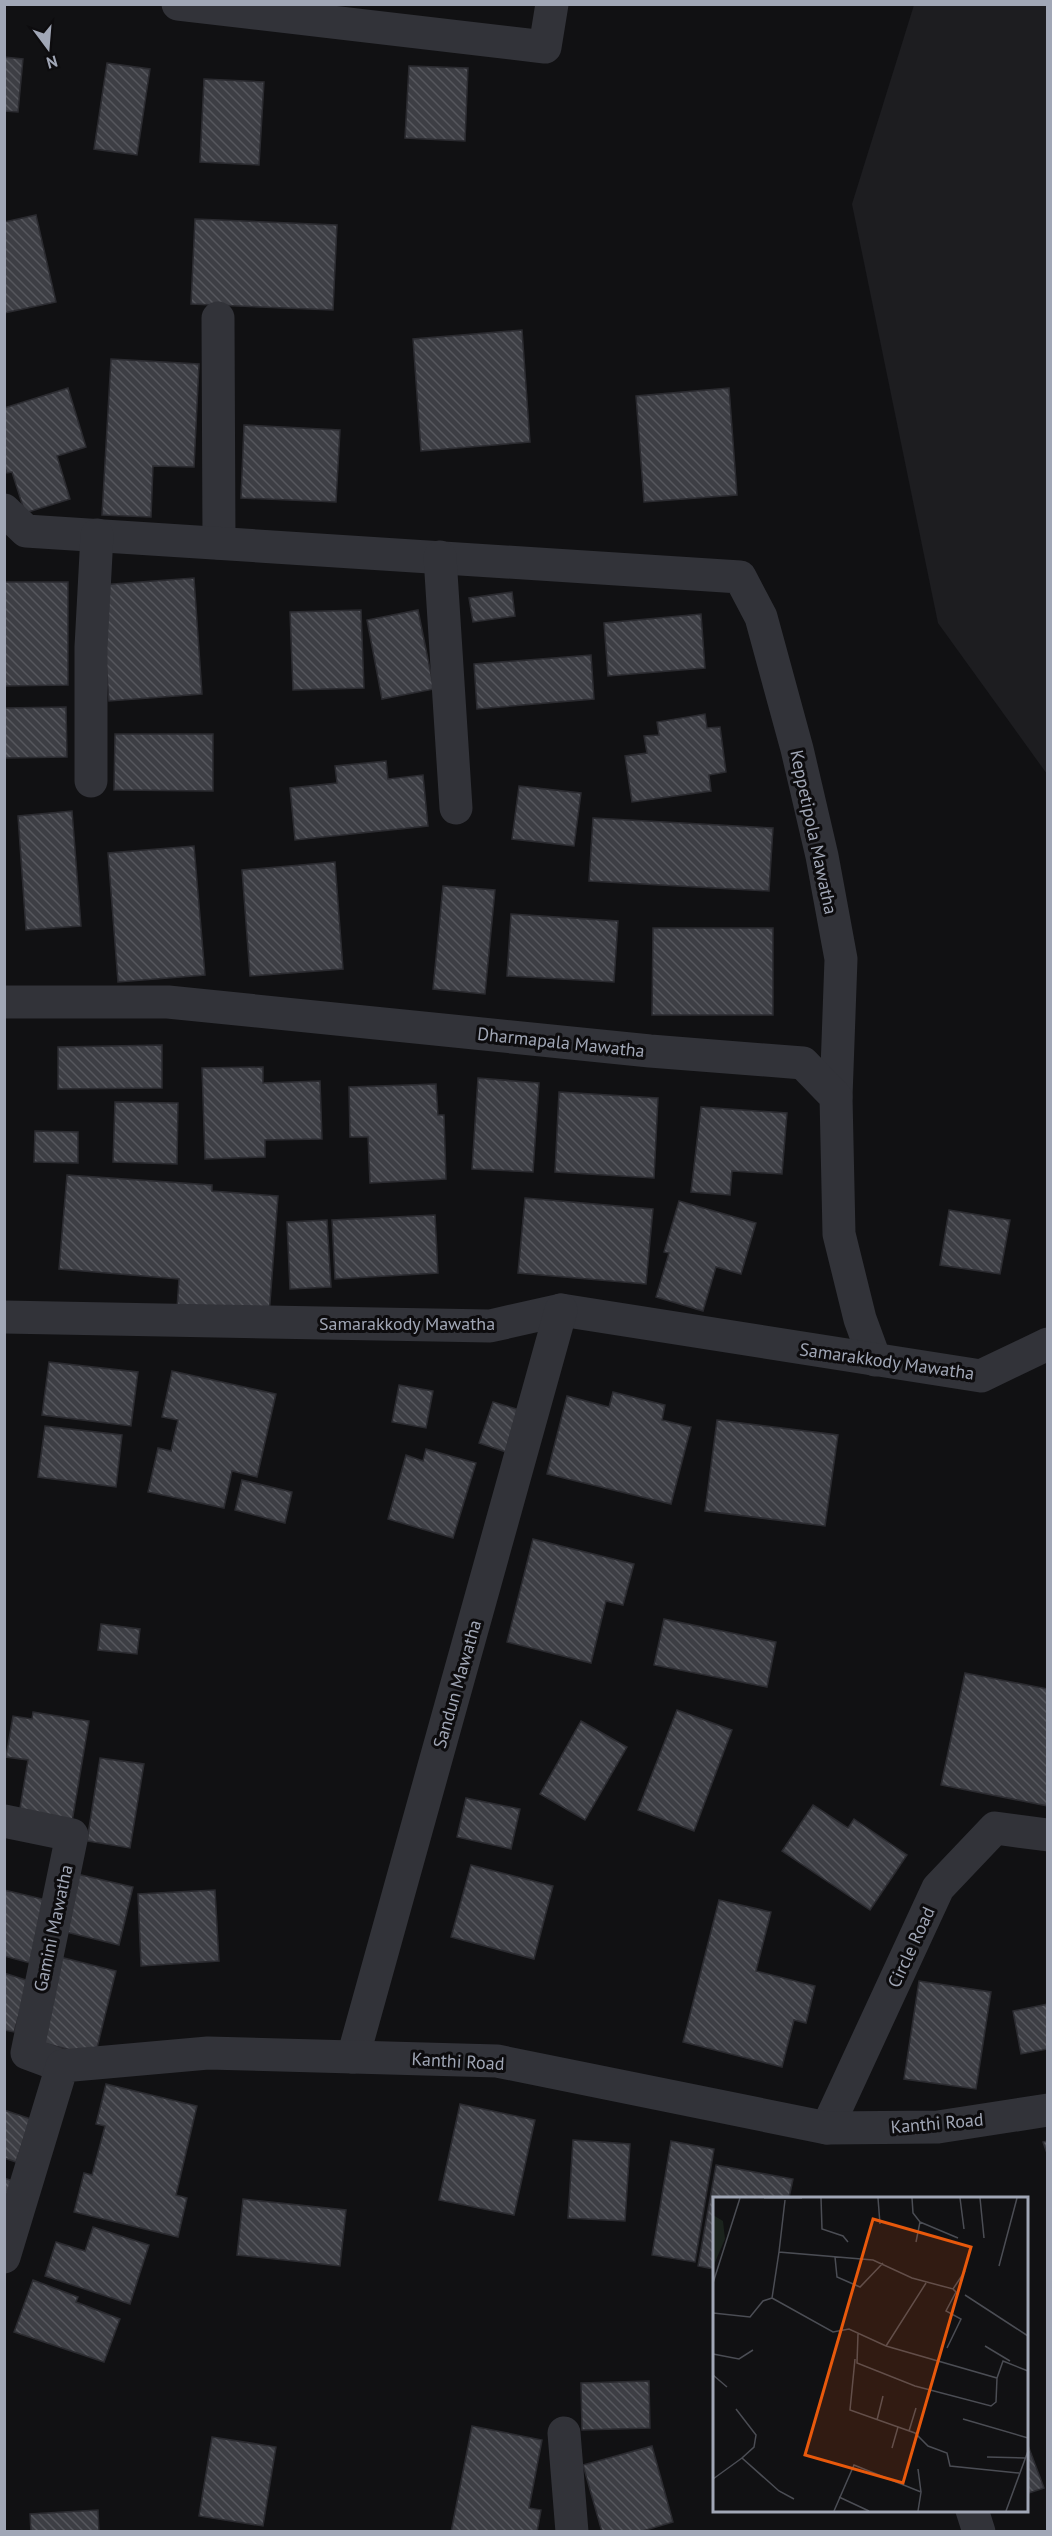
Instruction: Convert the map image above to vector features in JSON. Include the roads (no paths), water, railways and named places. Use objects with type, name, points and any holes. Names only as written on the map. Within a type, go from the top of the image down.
[{"type":"street","points":[[178,4],[545,47],[552,4]]},
{"type":"street","points":[[218,318],[219,543]]},
{"type":"street","points":[[4,510],[26,531],[440,557],[456,808]]},
{"type":"street","points":[[91,781],[91,647],[97,535]]},
{"type":"street","name":"Keppetipola Mawatha","points":[[440,557],[740,577],[761,617],[797,749],[841,959],[836,1097]]},
{"type":"street","name":"Dharmapala Mawatha","points":[[4,1002],[168,1002],[650,1051],[803,1063],[836,1097]]},
{"type":"street","points":[[836,1097],[840,1234],[860,1319],[875,1360]]},
{"type":"street","name":"Samarakkody Mawatha","points":[[4,1317],[490,1326],[561,1310],[981,1376],[1047,1344]]},
{"type":"street","name":"Sandun Mawatha","points":[[353,2057],[561,1310]]},
{"type":"street","name":"Gamini Mawatha","points":[[4,1821],[72,1835],[27,2053],[62,2066]]},
{"type":"street","name":"Circle Road","points":[[827,2128],[938,1888],[996,1828],[1047,1835]]},
{"type":"street","name":"Kanthi Road","points":[[62,2066],[208,2053],[497,2061],[827,2128],[938,2127],[1047,2110]]},
{"type":"street","points":[[4,2257],[62,2066]]},
{"type":"street","points":[[564,2433],[572,2532]]},
{"type":"street","points":[[972,2512],[979,2532]]}]
